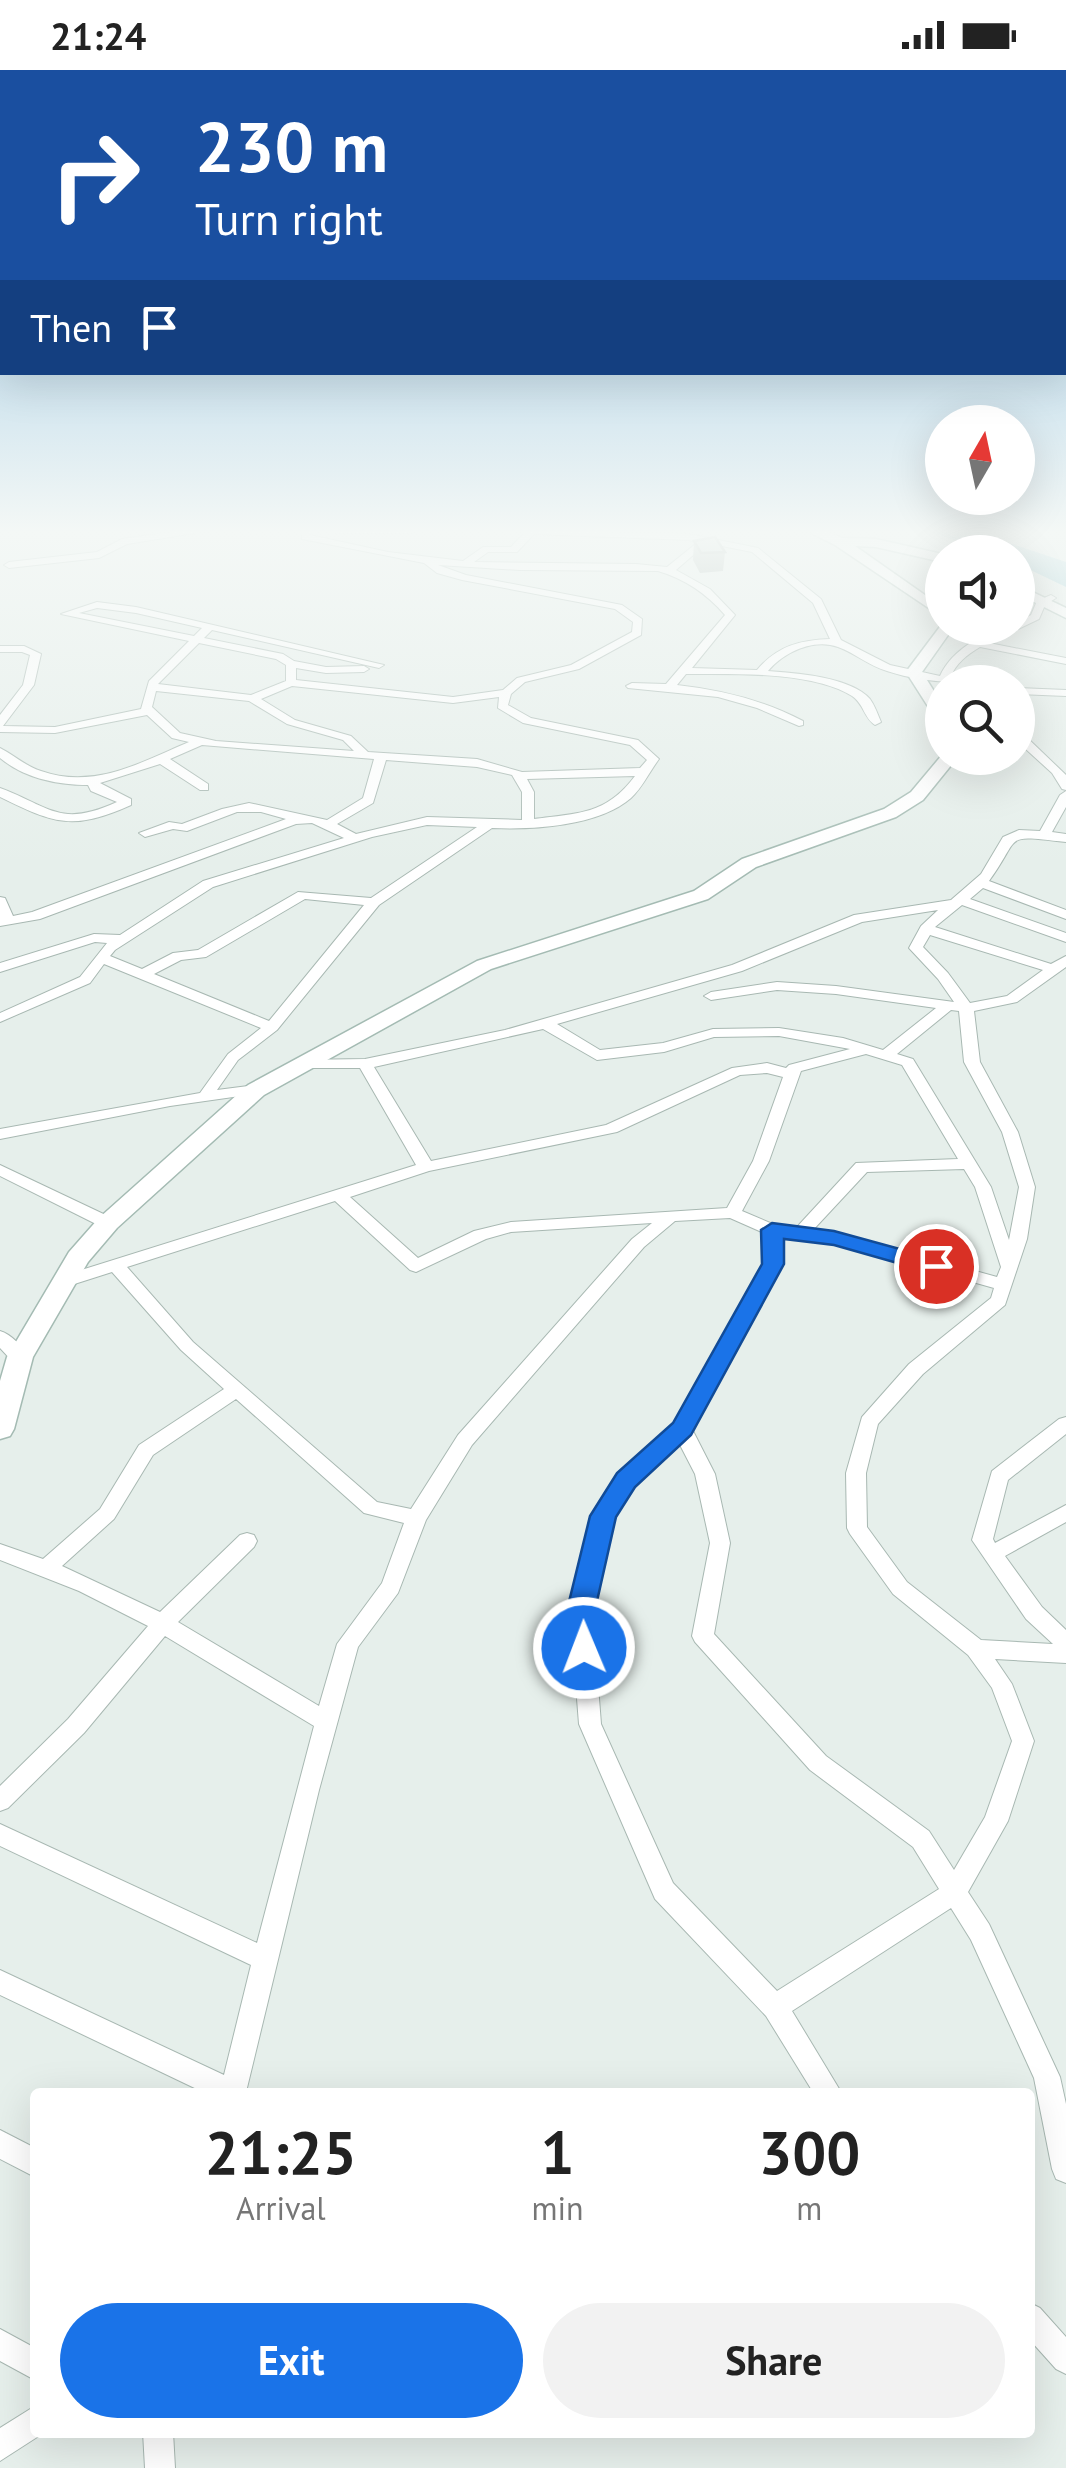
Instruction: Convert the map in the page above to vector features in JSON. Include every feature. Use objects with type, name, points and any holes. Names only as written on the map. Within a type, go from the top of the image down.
[{"type":"street","points":[[266,642],[378,665],[334,670],[191,642],[152,686],[146,708],[176,736],[202,742],[477,763],[519,776],[642,772]]},
{"type":"street","points":[[0,1018],[85,980],[123,938],[208,884],[355,838],[427,822],[488,825],[594,815],[627,795],[653,759],[634,742],[527,721],[502,706],[506,693],[521,680],[575,667],[625,642]]},
{"type":"street","points":[[670,686],[707,642]]},
{"type":"street","points":[[760,673],[771,657],[788,647],[837,642],[886,668],[925,675]]},
{"type":"street","points":[[914,672],[934,645]]},
{"type":"street","points":[[951,665],[978,645]]},
{"type":"street","points":[[984,645],[1066,661]]},
{"type":"street","points":[[278,656],[292,648]]},
{"type":"street","points":[[0,649],[24,649],[36,654],[28,685],[0,726]]},
{"type":"street","points":[[291,664],[291,683]]},
{"type":"street","points":[[683,670],[760,673],[837,684],[865,699],[875,722]]},
{"type":"street","points":[[914,672],[925,689]]},
{"type":"street","points":[[252,698],[291,683],[453,700],[506,693]]},
{"type":"street","points":[[152,686],[252,698],[291,722],[346,738],[364,754]]},
{"type":"street","points":[[632,686],[670,686],[770,705],[799,723]]},
{"type":"street","points":[[1035,692],[1066,693]]},
{"type":"street","points":[[0,726],[54,730],[149,711]]},
{"type":"street","points":[[0,752],[15,767],[93,780],[202,742]]},
{"type":"street","points":[[1035,754],[1055,768],[1066,786]]},
{"type":"street","points":[[327,825],[369,800],[381,755]]},
{"type":"street","points":[[160,758],[204,788]]},
{"type":"street","points":[[0,776],[27,770]]},
{"type":"street","points":[[0,1429],[20,1357],[78,1258],[108,1223],[256,1090],[484,965],[701,895],[749,862],[890,813],[917,796],[934,775]]},
{"type":"street","points":[[519,776],[528,792],[528,823]]},
{"type":"street","points":[[0,792],[45,814],[76,822],[128,802],[95,788],[93,780]]},
{"type":"street","points":[[1044,836],[1066,795]]},
{"type":"street","points":[[145,834],[173,826],[183,828],[243,805],[310,817],[355,838]]},
{"type":"street","points":[[0,902],[4,921],[35,916],[182,859],[271,830],[294,817]]},
{"type":"street","points":[[205,1096],[232,1057],[272,1027],[374,902],[488,825]]},
{"type":"street","points":[[775,2007],[955,1892],[996,1821],[1023,1740],[1001,1684],[976,1649],[900,1588],[857,1528],[856,1472],[869,1422],[916,1369],[999,1301],[1027,1186],[1010,1132],[972,1062],[957,1007],[916,948],[926,929],[980,882],[1007,840],[1018,834],[1066,838]]},
{"type":"street","points":[[980,882],[1066,915]]},
{"type":"street","points":[[144,973],[178,956],[201,954],[303,895],[374,902]]},
{"type":"street","points":[[304,1063],[365,1064],[546,1024],[736,968],[859,918],[955,902],[1066,938]]},
{"type":"street","points":[[926,929],[1060,965]]},
{"type":"street","points":[[0,968],[94,938],[123,938]]},
{"type":"street","points":[[102,958],[272,1027]]},
{"type":"street","points":[[711,996],[777,986],[957,1007],[1012,999],[1060,965]]},
{"type":"street","points":[[732,1213],[748,1191],[766,1152],[794,1068],[877,1052],[957,1007]]},
{"type":"street","points":[[546,1024],[597,1056],[664,1047],[713,1033],[778,1032],[908,1062],[983,1187],[1007,1276]]},
{"type":"street","points":[[365,1064],[426,1166]]},
{"type":"street","points":[[64,1281],[426,1166],[611,1128],[737,1070],[767,1068],[792,1074]]},
{"type":"street","points":[[0,1134],[256,1090]]},
{"type":"street","points":[[800,1234],[862,1167],[968,1164]]},
{"type":"street","points":[[3,1175],[108,1223]]},
{"type":"street","points":[[339,1196],[416,1266],[480,1235],[511,1227],[732,1213],[772,1230],[834,1238],[1007,1276]]},
{"type":"street","points":[[233,2088],[348,1644],[392,1587],[416,1518],[477,1426],[638,1243],[671,1216]]},
{"type":"street","points":[[772,1230],[773,1264],[682,1429],[626,1480],[603,1516],[581,1610],[590,1724],[664,1890],[775,2007],[824,2088]]},
{"type":"street","points":[[116,1266],[187,1346],[371,1508],[416,1518]]},
{"type":"street","points":[[0,1337],[20,1357]]},
{"type":"street","points":[[48,1568],[107,1514],[146,1450],[236,1390]]},
{"type":"street","points":[[1066,1424],[999,1476],[982,1540],[1034,1614],[1066,1643]]},
{"type":"street","points":[[682,1429],[705,1474],[720,1543],[703,1636],[818,1763],[921,1839],[980,1932],[1047,2076],[1066,2169]]},
{"type":"street","points":[[992,1554],[1066,1514]]},
{"type":"street","points":[[0,1800],[76,1726],[163,1623],[247,1541]]},
{"type":"street","points":[[0,1552],[48,1568],[163,1623],[326,1722]]},
{"type":"street","points":[[976,1649],[1066,1654]]},
{"type":"street","points":[[0,1835],[265,1959]]},
{"type":"street","points":[[0,1982],[224,2088]]},
{"type":"street","points":[[0,2144],[30,2160]]},
{"type":"street","points":[[1035,2324],[1066,2359]]},
{"type":"street","points":[[0,2344],[30,2363]]},
{"type":"street","points":[[0,2446],[30,2425]]},
{"type":"street","points":[[158,2438],[160,2468]]},
{"type":"route","points":[[584,1648],[581,1610],[603,1516],[626,1480],[682,1429],[773,1264],[772,1230],[834,1238],[936,1266]]}]
